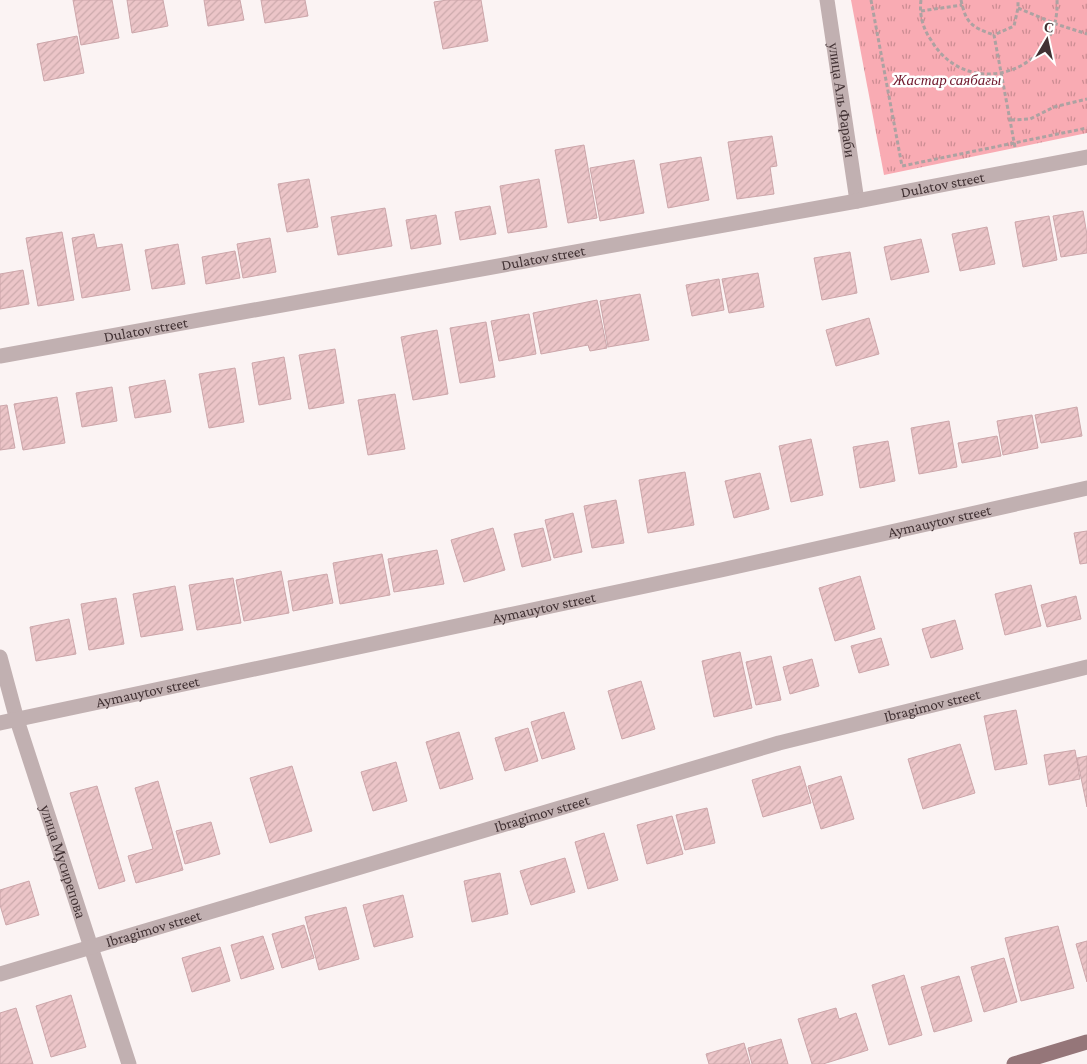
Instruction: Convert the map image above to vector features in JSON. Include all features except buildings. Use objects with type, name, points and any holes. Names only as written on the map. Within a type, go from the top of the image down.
[{"type":"main road","points":[[1014,1064],[1087,1042]]},
{"type":"street","name":"улица Аль Фараби","points":[[827,0],[857,202]]},
{"type":"street","name":"Dulatov street","points":[[0,356],[857,202],[1087,157]]},
{"type":"street","name":"Aymauytov street","points":[[0,723],[721,570],[1087,488]]},
{"type":"street","name":"улица Мусирепова","points":[[0,657],[16,720],[129,1064]]},
{"type":"street","name":"Ibragimov street","points":[[0,974],[779,743],[1087,667]]},
{"type":"path","points":[[871,0],[902,166],[1087,128]]},
{"type":"path","points":[[921,0],[922,20],[927,35],[935,48],[958,67],[972,72],[987,74],[1002,73],[1016,69],[1029,62],[1041,52],[1056,24],[1057,0]]},
{"type":"path","points":[[961,0],[965,16],[976,29],[994,35],[1014,26],[1018,0]]},
{"type":"path","points":[[921,11],[962,5]]},
{"type":"path","points":[[1018,8],[1056,24],[1087,34]]},
{"type":"path","points":[[994,35],[1015,147]]},
{"type":"path","points":[[1011,120],[1030,120],[1054,107],[1087,98]]},
{"type":"green space","name":"Жастар саябағы","points":[[851,0],[1087,0],[1087,133],[884,175]]}]
